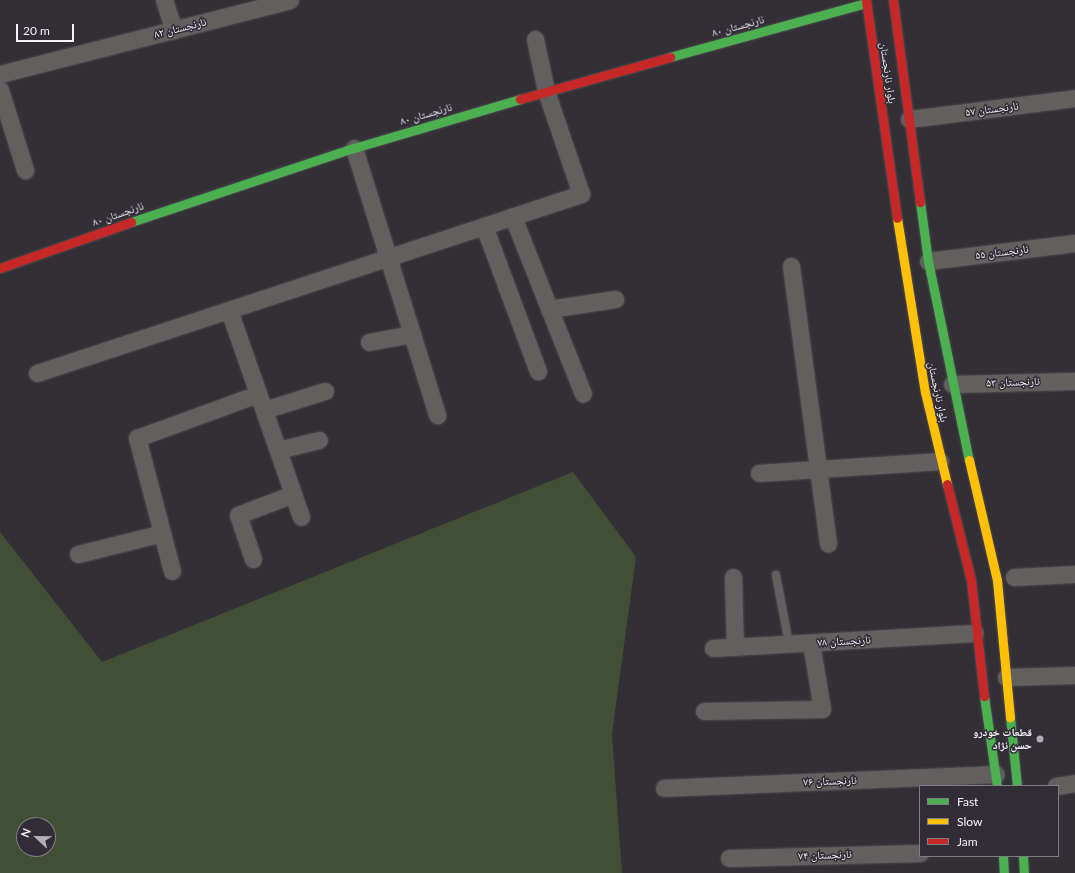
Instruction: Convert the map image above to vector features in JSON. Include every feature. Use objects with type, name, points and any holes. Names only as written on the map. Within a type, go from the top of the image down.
[{"type":"main road","name":"بلوار نارنجستان","points":[[893,0],[928,261],[952,384],[997,580],[1017,785]]},
{"type":"main road","name":"بلوار نارنجستان","points":[[866,2],[906,284],[940,461],[971,580],[975,633],[996,780]]},
{"type":"main road","name":"نارنجستان ۸۰","points":[[0,268],[213,193],[354,148],[546,91],[866,2]]},
{"type":"main road","points":[[971,580],[997,580]]},
{"type":"main road","points":[[1003,857],[1004,873]]},
{"type":"main road","points":[[1023,857],[1024,873]]},
{"type":"street","points":[[164,0],[174,30]]},
{"type":"street","name":"نارنجستان ۸۲","points":[[0,74],[290,0]]},
{"type":"street","points":[[37,373],[581,194],[546,91],[535,39]]},
{"type":"street","points":[[0,90],[25,170]]},
{"type":"street","name":"نارنجستان ۵۷","points":[[909,119],[1075,98]]},
{"type":"street","points":[[354,148],[437,415]]},
{"type":"street","points":[[513,217],[583,394]]},
{"type":"street","points":[[484,226],[538,371]]},
{"type":"street","name":"نارنجستان ۵۵","points":[[928,261],[1075,243]]},
{"type":"street","points":[[791,266],[828,544]]},
{"type":"street","points":[[549,309],[615,299]]},
{"type":"street","points":[[229,310],[300,517]]},
{"type":"street","points":[[369,342],[412,334]]},
{"type":"street","name":"نارنجستان ۵۳","points":[[952,384],[1075,380]]},
{"type":"street","points":[[264,410],[325,391]]},
{"type":"street","points":[[172,571],[137,438],[258,394]]},
{"type":"street","points":[[278,450],[319,440]]},
{"type":"street","points":[[759,472],[940,461]]},
{"type":"street","points":[[253,559],[238,515],[293,494]]},
{"type":"street","points":[[78,554],[162,533]]},
{"type":"street","points":[[1014,578],[1075,574]]},
{"type":"street","points":[[733,578],[735,647]]},
{"type":"street","name":"نارنجستان ۷۸","points":[[713,648],[975,633]]},
{"type":"street","points":[[704,711],[822,709],[811,643]]},
{"type":"street","points":[[1006,677],[1075,675]]},
{"type":"street","name":"نارنجستان ۷۶","points":[[664,788],[996,780]]},
{"type":"street","points":[[1059,786],[1075,783]]},
{"type":"street","name":"نارنجستان ۷۴","points":[[729,858],[919,853]]},
{"type":"lane","points":[[776,576],[789,644]]},
{"type":"green space","points":[[573,472],[636,557],[612,734],[622,873],[0,873],[0,532],[102,662]]},
{"type":"traffic: fast","points":[[670,57],[866,3]]},
{"type":"traffic: fast","points":[[131,222],[354,148],[520,99]]},
{"type":"traffic: fast","points":[[920,202],[928,261],[969,460]]},
{"type":"traffic: fast","points":[[984,696],[997,785]]},
{"type":"traffic: fast","points":[[1010,717],[1017,785]]},
{"type":"traffic: fast","points":[[1003,857],[1004,873]]},
{"type":"traffic: fast","points":[[1023,857],[1024,873]]},
{"type":"traffic: slow","points":[[897,218],[925,392],[947,484]]},
{"type":"traffic: slow","points":[[969,460],[997,580],[1010,717]]},
{"type":"traffic: jam","points":[[866,0],[897,218]]},
{"type":"traffic: jam","points":[[893,0],[920,202]]},
{"type":"traffic: jam","points":[[520,99],[670,57]]},
{"type":"traffic: jam","points":[[0,268],[131,222]]},
{"type":"traffic: jam","points":[[947,484],[971,580],[984,696]]},
{"type":"place","name":"قطعات خودرو حسن نژاد","points":[[1040,739]]}]
